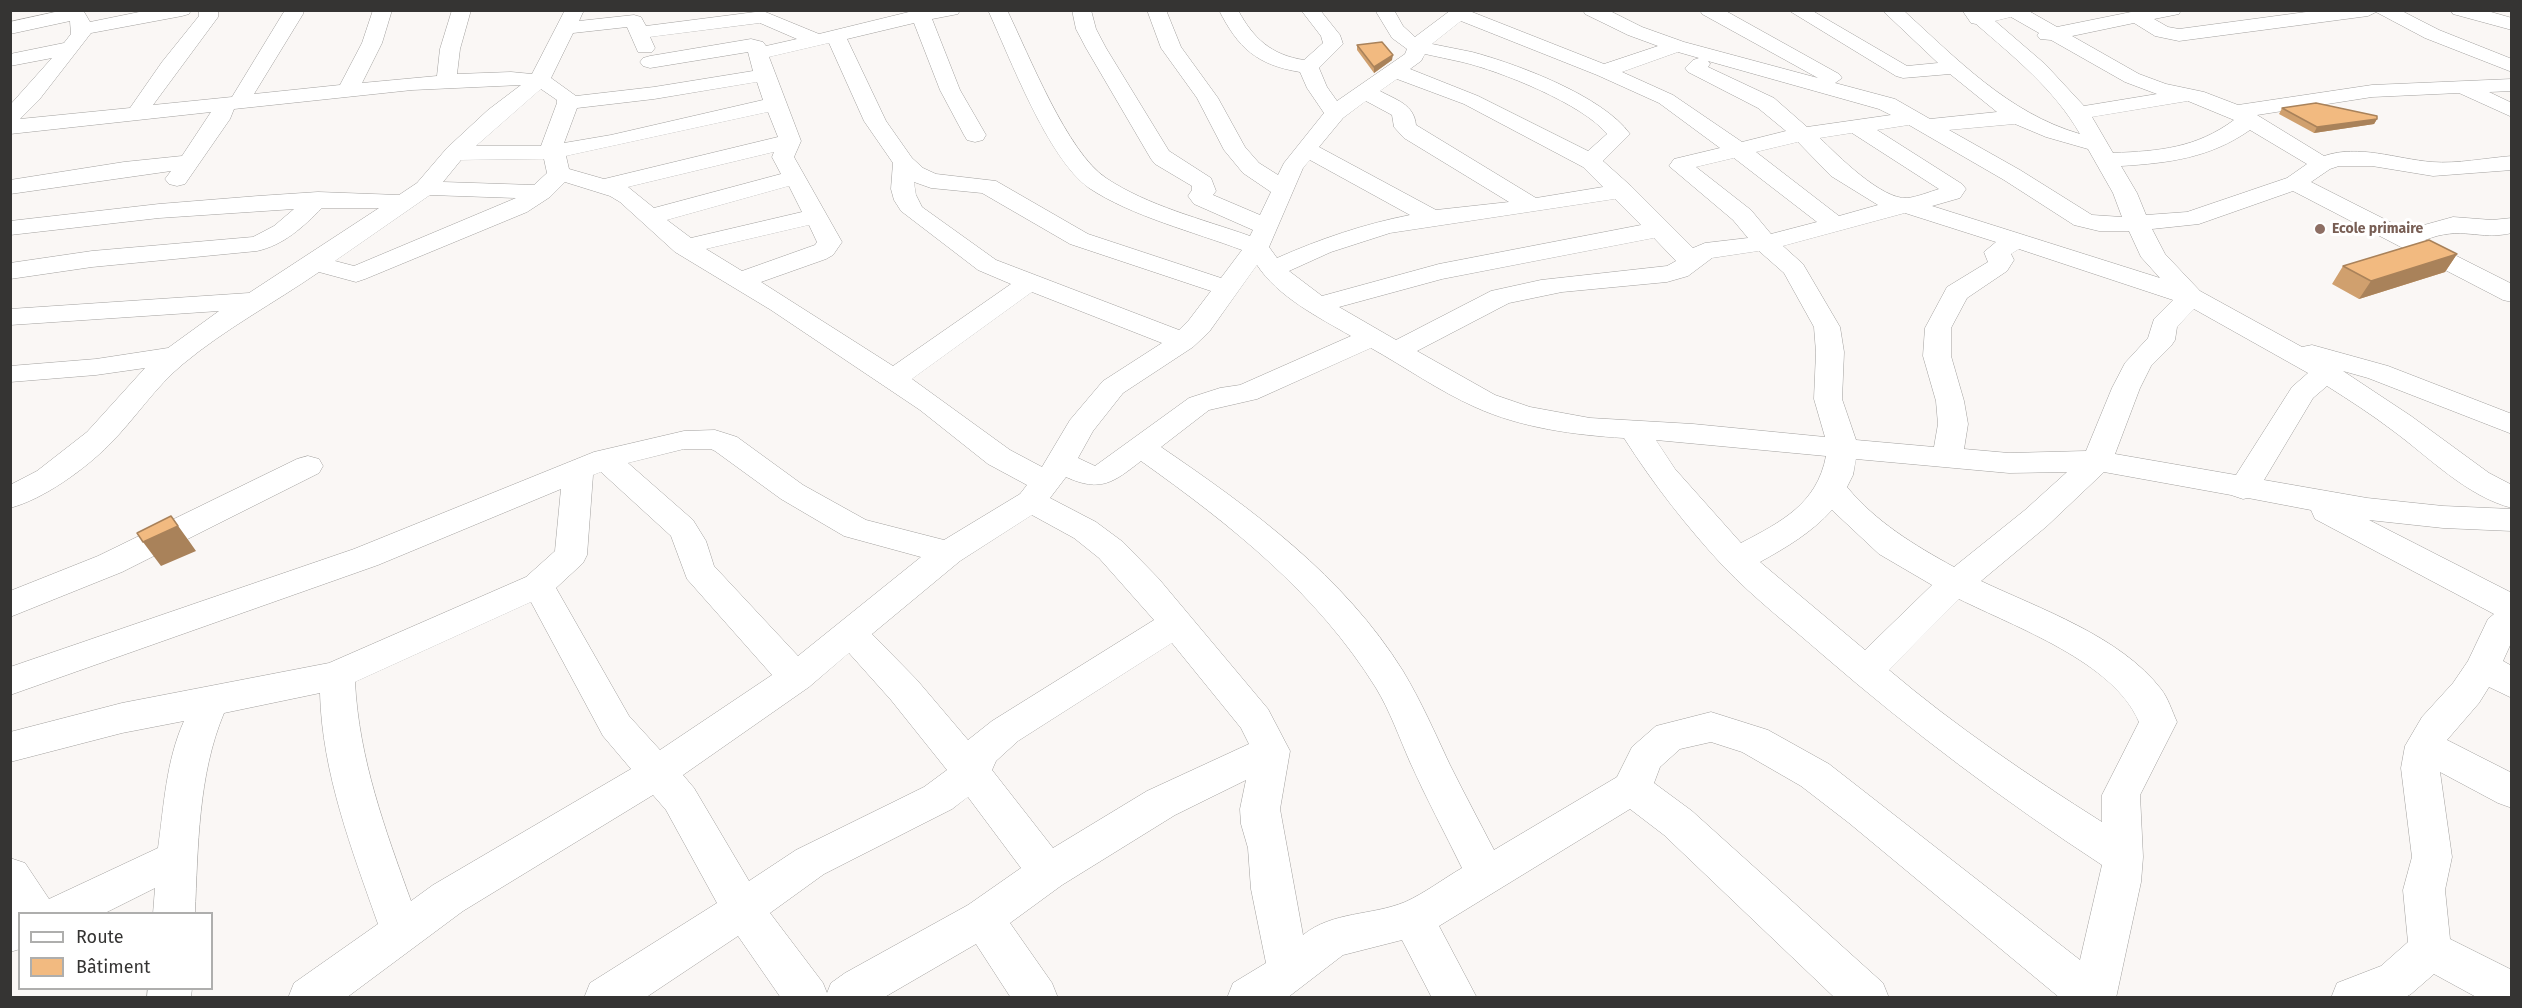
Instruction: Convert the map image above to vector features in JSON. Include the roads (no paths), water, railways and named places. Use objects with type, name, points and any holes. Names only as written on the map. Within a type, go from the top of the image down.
[{"type":"street","points":[[10,28],[77,18],[182,10]]},
{"type":"street","points":[[136,114],[169,66],[208,17],[209,10]]},
{"type":"street","points":[[158,210],[188,162],[232,105],[294,14],[294,10]]},
{"type":"street","points":[[348,92],[372,43],[383,10]]},
{"type":"street","points":[[446,83],[450,49],[462,10]]},
{"type":"street","points":[[568,103],[654,93],[761,65],[828,39],[865,18],[922,15],[951,10]]},
{"type":"street","points":[[997,10],[1056,132],[1083,171],[1115,194],[1128,200],[1265,247],[1363,232],[1432,218],[1532,206],[1623,191]]},
{"type":"street","points":[[1081,10],[1086,29],[1096,48],[1163,159],[1203,183],[1204,190],[1200,196],[1202,199],[1265,247],[1293,288],[1318,305],[1485,401],[1524,415],[1590,427],[2009,463],[2097,461],[2302,498],[2443,517],[2511,520]]},
{"type":"street","points":[[1156,10],[1171,48],[1207,98],[1235,150],[1251,168],[1284,190]]},
{"type":"street","points":[[1228,10],[1243,38],[1259,52],[1286,64],[1308,67]]},
{"type":"street","points":[[1308,67],[1333,44],[1330,35],[1310,10]]},
{"type":"street","points":[[1384,10],[1400,36],[1419,46],[1461,55],[1510,71],[1571,99],[1615,126],[1619,134],[1614,142],[1596,154],[1591,162]]},
{"type":"street","points":[[1592,10],[1635,31],[1677,46],[1887,104],[1921,122],[2083,220],[2100,224],[2137,224],[2190,219],[2295,183],[2322,164],[2354,158],[2433,169],[2511,163]]},
{"type":"street","points":[[1709,10],[1843,85]]},
{"type":"street","points":[[1797,10],[1903,72]]},
{"type":"street","points":[[2005,39],[2057,34],[2075,28],[2139,18],[2172,10]]},
{"type":"street","points":[[2139,18],[2162,32],[2179,35],[2368,10]]},
{"type":"street","points":[[2384,10],[2402,21],[2511,66]]},
{"type":"street","points":[[2460,10],[2511,24]]},
{"type":"street","points":[[1890,11],[2015,117],[2102,152],[2144,158],[2210,144],[2222,139],[2242,116],[2372,91],[2511,85]]},
{"type":"street","points":[[1974,15],[2014,11],[2132,78],[2161,89],[2193,95],[2242,116],[2322,164]]},
{"type":"street","points":[[310,998],[448,898],[560,833],[657,772],[796,676],[851,634],[948,553],[1046,482],[1085,420],[1113,387],[1183,341],[1199,326],[1227,288],[1265,247],[1292,168],[1335,113],[1414,57],[1419,46],[1432,33],[1461,12],[1666,99],[1737,149],[1835,224]]},
{"type":"street","points":[[640,33],[763,14],[774,23],[828,39],[875,121],[904,163],[915,173],[931,181],[988,186],[1079,239],[1227,288]]},
{"type":"street","points":[[2402,21],[2424,14]]},
{"type":"street","points":[[922,15],[950,90],[975,135]]},
{"type":"street","points":[[1974,15],[2038,68],[2079,113],[2125,193],[2137,224],[2154,257],[2191,297]]},
{"type":"street","points":[[10,498],[48,478],[98,439],[156,373],[178,354],[231,315],[258,300],[416,195],[455,153],[496,115],[539,81],[578,16],[634,21],[650,62],[654,93]]},
{"type":"street","points":[[10,117],[37,89],[81,35],[77,18]]},
{"type":"street","points":[[650,62],[756,46],[790,141],[783,158],[796,177],[814,216],[830,242],[824,250],[741,280]]},
{"type":"street","points":[[1604,71],[1677,46]]},
{"type":"street","points":[[10,60],[71,48]]},
{"type":"street","points":[[1718,58],[1695,68],[1766,103],[1839,171],[1882,199],[2191,297],[2326,372],[2401,422],[2478,480],[2511,498]]},
{"type":"street","points":[[1308,67],[1317,88],[1335,113]]},
{"type":"street","points":[[1816,84],[1843,85],[1903,72],[1955,68]]},
{"type":"street","points":[[1395,71],[1471,100],[1591,162],[1623,191],[1692,262]]},
{"type":"street","points":[[10,127],[474,80],[539,81],[562,93],[568,103],[552,145],[551,172]]},
{"type":"street","points":[[2462,87],[2511,111]]},
{"type":"street","points":[[10,89],[37,89]]},
{"type":"street","points":[[1364,91],[1400,110],[1404,115],[1405,127],[1412,133],[1461,160],[1532,206]]},
{"type":"street","points":[[2079,113],[2193,95]]},
{"type":"street","points":[[315,263],[356,274],[506,214],[551,172],[611,142],[704,118],[775,104]]},
{"type":"street","points":[[1737,560],[1784,534],[1807,517],[1824,499],[1838,475],[1843,447],[1828,399],[1830,352],[1827,327],[1794,269],[1765,243],[1742,215],[1680,166],[1737,149],[1802,135],[1857,127],[2015,117]]},
{"type":"street","points":[[1046,482],[1103,475],[1199,404],[1220,397],[1247,393],[1386,343],[1500,297],[1545,287],[1666,274],[1679,271],[1705,251],[1765,243],[1908,207],[1952,193],[1954,189],[1857,127]]},
{"type":"street","points":[[605,186],[790,141]]},
{"type":"street","points":[[1306,149],[1432,218]]},
{"type":"street","points":[[455,153],[551,172],[605,186],[628,196],[684,247],[741,280],[938,410],[999,457],[1046,482],[1085,530],[1111,550],[1147,588],[1233,690],[1254,719],[1271,752],[1260,809],[1261,824],[1268,848],[1272,889],[1289,972]]},
{"type":"street","points":[[10,187],[124,169],[188,162]]},
{"type":"street","points":[[904,163],[901,191],[906,203],[914,212],[987,265],[1183,341]]},
{"type":"street","points":[[10,228],[158,210],[416,195],[551,172]]},
{"type":"street","points":[[650,217],[796,177]]},
{"type":"street","points":[[2295,183],[2405,240],[2505,285]]},
{"type":"street","points":[[10,271],[92,260],[257,244],[274,237],[285,229],[318,199]]},
{"type":"street","points":[[684,247],[814,216]]},
{"type":"street","points":[[2405,240],[2427,230],[2454,224],[2494,230],[2511,225]]},
{"type":"street","points":[[1318,305],[1439,272],[1661,229]]},
{"type":"street","points":[[1948,457],[1953,424],[1950,401],[1937,356],[1938,328],[1956,293],[1998,266],[2001,260],[1996,252],[2015,241]]},
{"type":"street","points":[[892,380],[1030,282]]},
{"type":"street","points":[[1866,671],[1957,584],[2037,518],[2097,461],[2126,388],[2139,363],[2161,340],[2164,325],[2191,297]]},
{"type":"street","points":[[10,317],[258,300]]},
{"type":"street","points":[[2282,346],[2339,359],[2378,372],[2511,425]]},
{"type":"street","points":[[13,378],[178,354]]},
{"type":"street","points":[[2243,489],[2302,393],[2326,372]]},
{"type":"street","points":[[1634,430],[1664,476],[1737,560],[1904,704],[2047,808],[2123,857]]},
{"type":"street","points":[[10,681],[366,557],[591,465],[684,440],[715,439],[757,465],[792,492],[855,528],[948,553]]},
{"type":"street","points":[[1141,447],[1199,486],[1255,529],[1312,584],[1347,622],[1388,678],[1418,731],[1430,761],[1486,875]]},
{"type":"street","points":[[10,747],[122,718],[298,685],[337,675],[538,585],[571,555],[591,465]]},
{"type":"street","points":[[591,465],[682,528],[690,541],[699,571],[796,676]]},
{"type":"street","points":[[10,605],[110,564],[308,466]]},
{"type":"street","points":[[1249,998],[1289,972],[1331,938],[1413,919],[1632,788],[1645,758],[1669,737],[1711,727],[1755,741],[1815,775],[1863,811],[2093,997],[2120,882],[2123,857],[2121,795],[2158,722],[2148,699],[2113,664],[2080,643],[1957,584],[1891,546],[1848,509],[1831,488]]},
{"type":"street","points":[[2302,498],[2511,608]]},
{"type":"street","points":[[538,585],[611,718],[680,799],[743,909],[807,998]]},
{"type":"street","points":[[2430,950],[2424,891],[2432,857],[2421,768],[2424,746],[2435,728],[2466,693],[2497,675],[2500,628],[2511,618]]},
{"type":"street","points":[[606,998],[743,909],[810,862],[938,798],[972,773],[980,752],[1005,731],[1175,624]]},
{"type":"street","points":[[851,634],[889,671],[972,773],[1048,872]]},
{"type":"street","points":[[337,675],[337,703],[343,750],[366,831],[401,930]]},
{"type":"street","points":[[174,912],[177,858],[188,766],[195,737],[211,700]]},
{"type":"street","points":[[2424,746],[2511,792]]},
{"type":"street","points":[[848,998],[861,987],[983,918],[1048,872],[1161,803],[1271,752]]},
{"type":"street","points":[[1632,788],[1701,844],[1867,998]]},
{"type":"street","points":[[64,912],[177,858]]},
{"type":"street","points":[[10,876],[35,912]]},
{"type":"street","points":[[983,918],[1036,998]]},
{"type":"street","points":[[1413,919],[1455,998]]},
{"type":"street","points":[[2430,950],[2511,993]]},
{"type":"street","points":[[2353,998],[2396,980],[2430,950]]},
{"type":"place","name":"Ecole primaire","points":[[2320,229]]}]
